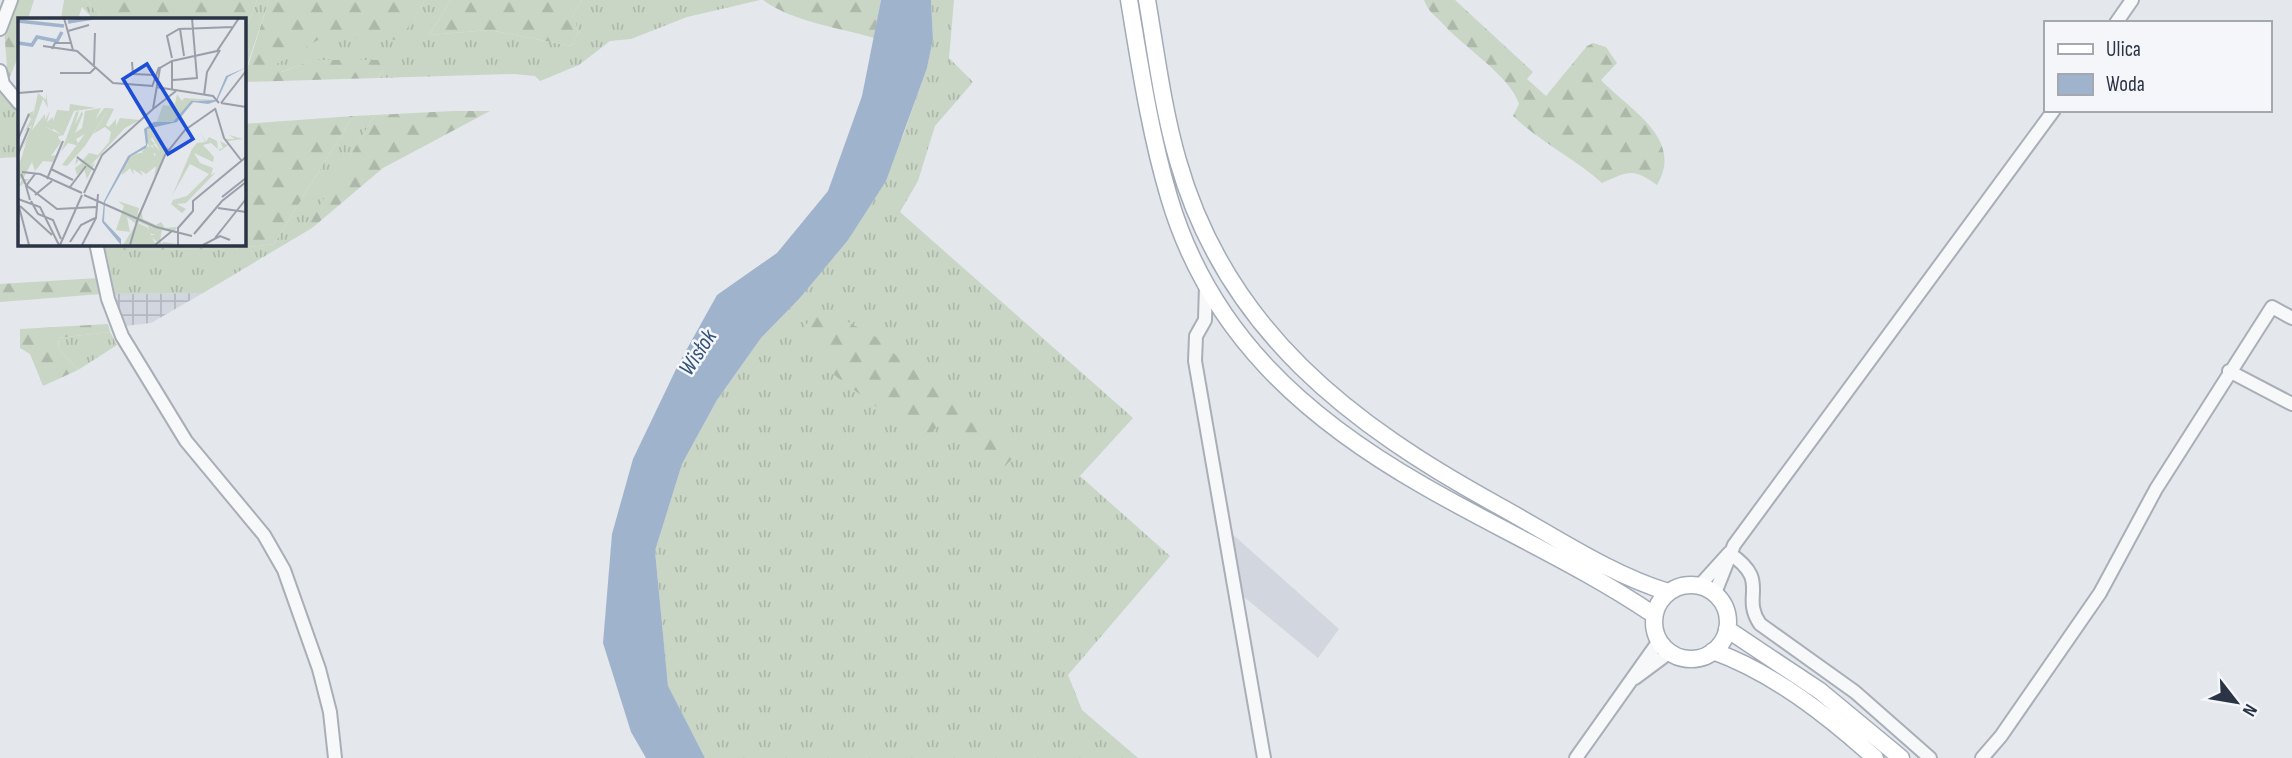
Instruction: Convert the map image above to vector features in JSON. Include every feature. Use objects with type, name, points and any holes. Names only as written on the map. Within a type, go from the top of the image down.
[{"type":"main road","points":[[1129,0],[1166,188],[1181,233],[1206,285],[1230,322],[1274,378],[1322,421],[1424,487],[1654,615],[1664,647],[1692,659],[1713,651],[1727,629],[1726,609],[1715,593],[1699,585],[1678,587],[1668,592],[1654,615]]},
{"type":"main road","points":[[1147,0],[1178,161],[1212,251],[1247,307],[1281,350],[1338,401],[1390,441],[1451,481],[1630,578],[1668,592]]},
{"type":"main road","points":[[1322,421],[1337,420],[1341,416],[1338,401]]},
{"type":"main road","points":[[1727,629],[1820,691],[1901,758]]},
{"type":"main road","points":[[1713,651],[1742,664],[1794,694],[1875,758]]},
{"type":"street","points":[[0,29],[11,0]]},
{"type":"street","points":[[2117,21],[2132,0]]},
{"type":"street","points":[[0,71],[3,84],[18,102]]},
{"type":"street","points":[[1699,585],[1730,553],[2053,112]]},
{"type":"street","points":[[96,245],[108,299],[122,337],[186,441],[264,536],[284,570],[319,668],[330,712],[335,758]]},
{"type":"street","points":[[1206,285],[1205,320],[1195,340],[1195,361],[1264,758]]},
{"type":"street","points":[[1982,758],[2001,736],[2100,593],[2157,489],[2229,371],[2272,307],[2292,318]]},
{"type":"street","points":[[1205,320],[1230,322]]},
{"type":"street","points":[[2229,371],[2292,404]]},
{"type":"street","points":[[1715,593],[1730,553]]},
{"type":"street","points":[[1730,553],[1752,573],[1755,613],[1760,624],[1855,692],[1930,758]]},
{"type":"street","points":[[1576,758],[1635,678],[1664,647]]},
{"type":"shaded area","points":[[203,293],[151,323],[125,326],[115,294]]},
{"type":"shaded area","points":[[1230,532],[1339,629],[1318,658],[1244,597]]},
{"type":"green space","points":[[16,0],[34,0],[28,18],[18,18],[18,57],[8,81],[4,28]]},
{"type":"green space","points":[[64,0],[86,0],[102,18],[92,18],[82,7],[78,18],[61,18]]},
{"type":"green space","points":[[86,0],[257,0],[245,32],[245,18],[102,18]]},
{"type":"green space","points":[[257,0],[269,0],[245,72],[245,32]]},
{"type":"green space","points":[[269,0],[425,0],[400,40],[325,36],[276,64],[282,72],[313,60],[384,60],[385,67],[377,78],[245,82]]},
{"type":"green space","points":[[425,0],[451,0],[429,35],[489,30],[572,46],[578,33],[573,14],[582,0],[760,0],[687,17],[631,39],[610,41],[579,65],[540,81],[535,76],[514,74],[377,78],[385,67],[314,60],[281,72],[276,64],[325,35],[400,39]]},
{"type":"green space","points":[[451,0],[582,0],[573,14],[578,33],[572,46],[489,30],[429,35]]},
{"type":"green space","points":[[763,0],[881,0],[874,38],[802,19]]},
{"type":"green space","points":[[931,0],[954,0],[949,58],[973,82],[935,126],[918,181],[900,212],[1133,418],[1080,476],[1170,556],[1068,675],[1082,710],[1138,758],[705,758],[668,687],[655,551],[682,464],[717,400],[761,338],[799,299],[903,136],[927,67],[933,39]]},
{"type":"green space","points":[[1424,0],[1455,0],[1533,72],[1527,79],[1546,96],[1587,46],[1593,43],[1606,47],[1617,63],[1601,80],[1650,126],[1659,139],[1664,153],[1664,168],[1657,185],[1642,176],[1630,173],[1602,183],[1523,125],[1513,116],[1519,104],[1507,83],[1432,14]]},
{"type":"green space","points":[[0,87],[18,109],[18,157],[0,158]]},
{"type":"green space","points":[[490,111],[383,168],[312,228],[310,221],[375,115]]},
{"type":"green space","points":[[375,115],[311,221],[312,228],[203,293],[115,294],[104,245],[116,245],[125,250],[234,249],[274,244],[353,116]]},
{"type":"green space","points":[[353,116],[274,244],[234,249],[125,250],[112,245],[245,245],[245,124]]},
{"type":"green space","points":[[98,278],[101,294],[0,302],[0,284]]},
{"type":"green space","points":[[819,311],[833,314],[876,337],[899,358],[947,387],[1005,437],[1013,458],[1005,466],[995,466],[941,424],[930,433],[911,433],[833,374],[802,329]]},
{"type":"green space","points":[[108,324],[110,332],[58,338],[59,349],[78,370],[43,386],[30,354],[20,348],[20,329]]},
{"type":"green space","points":[[110,332],[117,345],[78,370],[59,349],[58,338]]},
{"type":"water","name":"Wisłok","points":[[881,0],[931,0],[933,39],[927,68],[886,181],[848,240],[799,299],[761,338],[717,400],[682,464],[655,551],[668,686],[705,758],[646,758],[631,732],[603,643],[612,534],[633,459],[678,365],[717,295],[777,253],[828,191],[862,96]]}]
